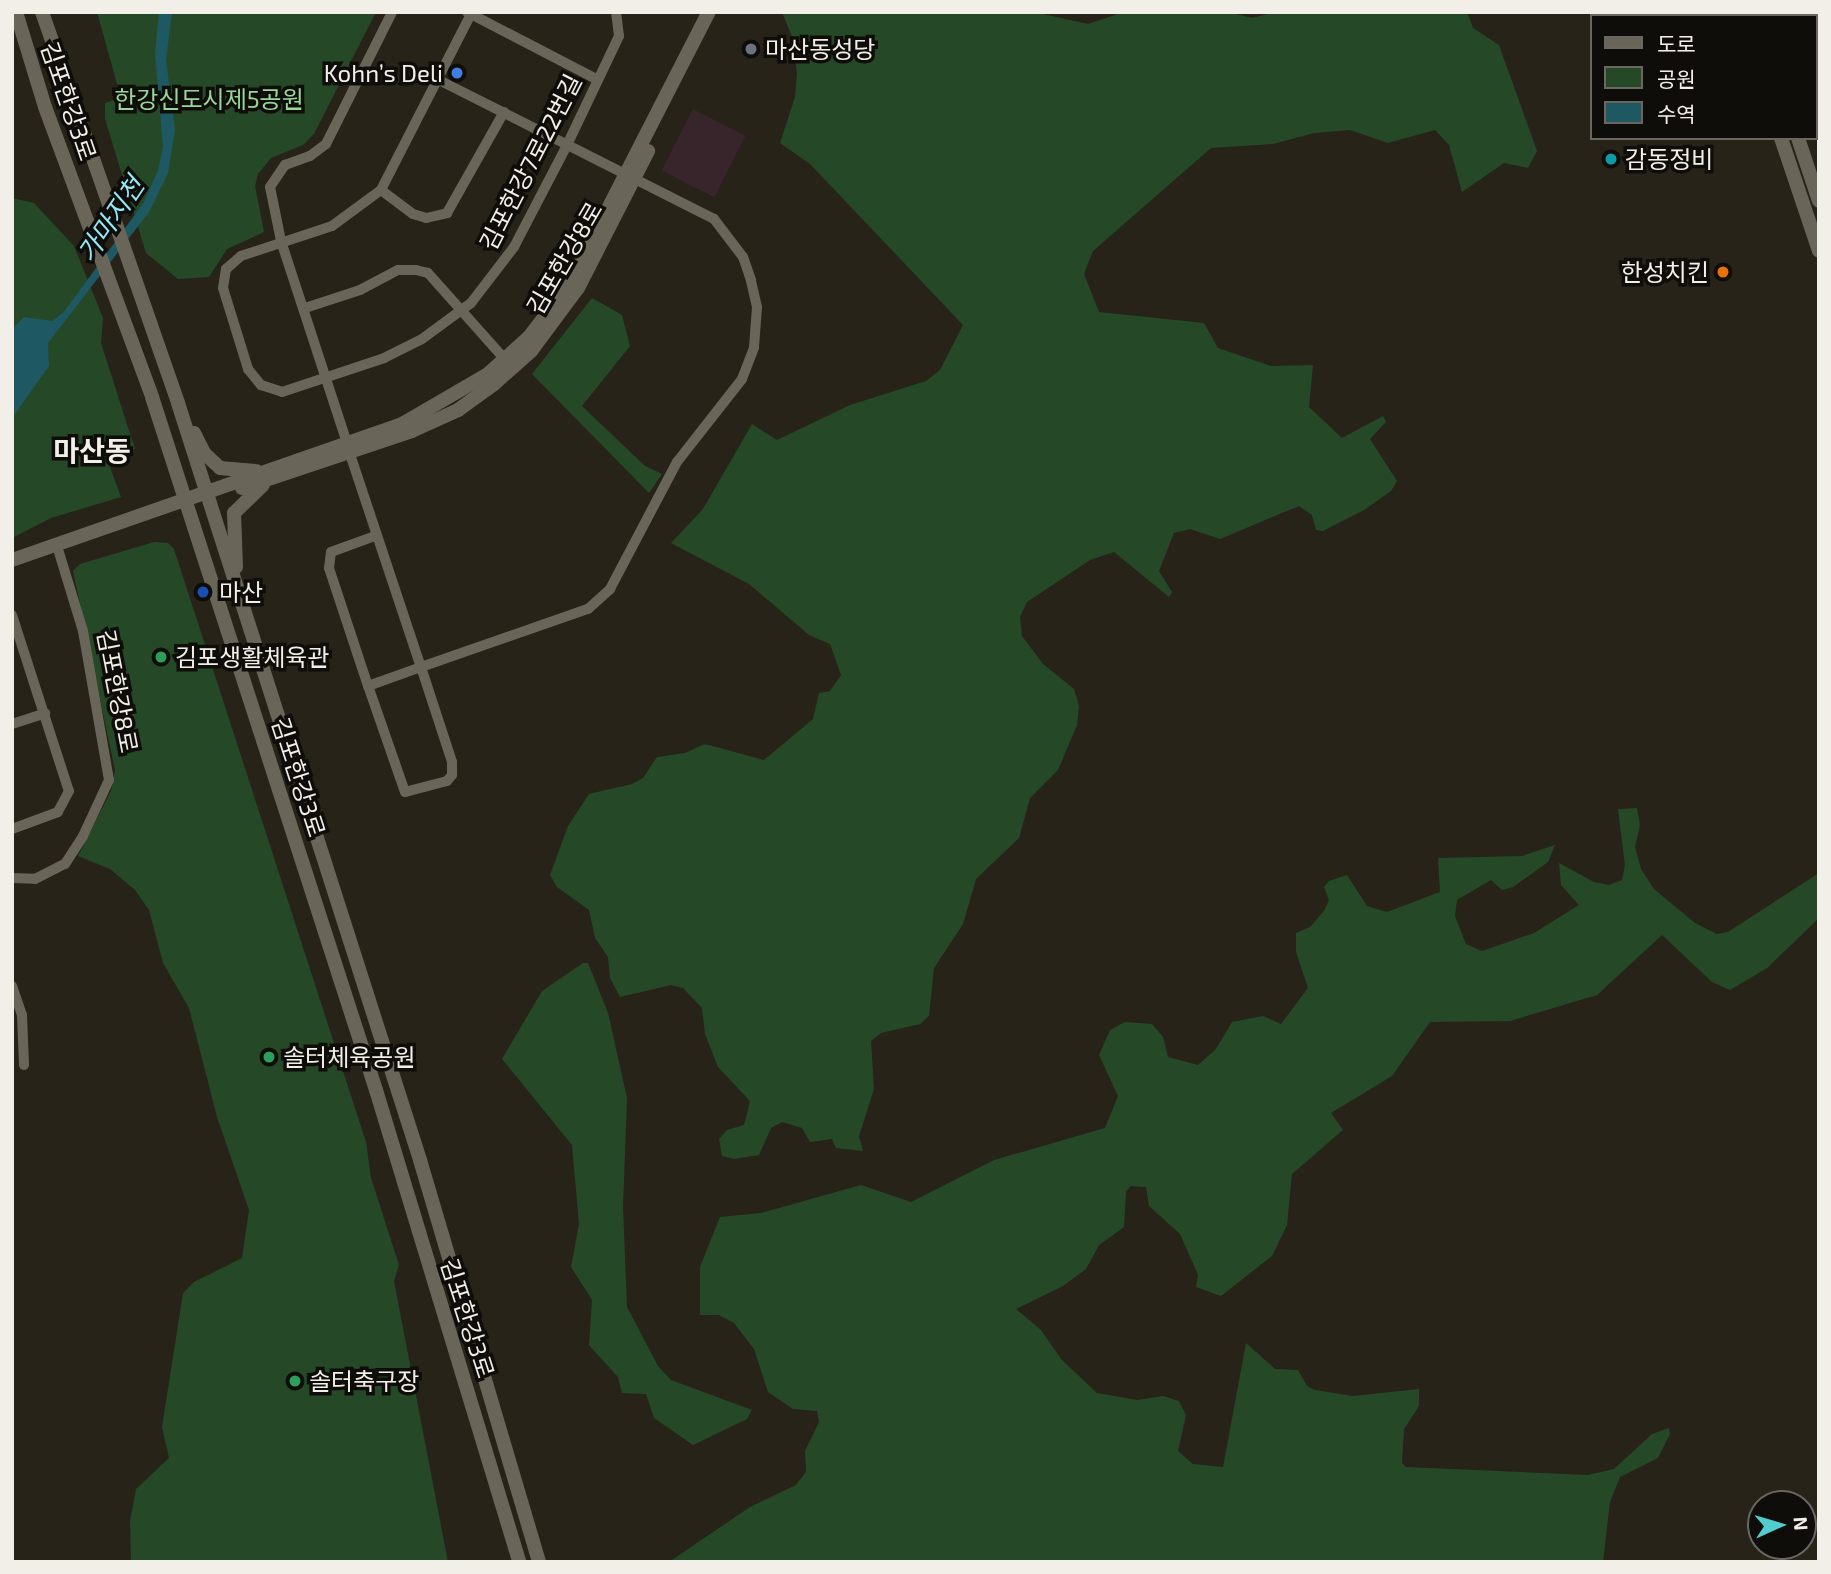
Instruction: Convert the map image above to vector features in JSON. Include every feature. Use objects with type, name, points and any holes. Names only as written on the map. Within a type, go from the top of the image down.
[{"type":"street","name":"김포한강3로","points":[[16,12],[45,107],[152,397],[183,502],[376,1090],[519,1562]]},
{"type":"street","name":"김포한강3로","points":[[42,12],[110,214],[178,402],[420,1160],[539,1562]]},
{"type":"street","points":[[375,536],[331,552],[328,559],[405,792],[447,781],[452,775],[452,762],[375,536],[269,197],[274,175],[326,144],[392,12]]},
{"type":"street","name":"김포한강7로22번길","points":[[470,13],[382,190],[332,226],[281,241],[232,261],[221,279],[248,369],[261,385],[282,391],[401,352],[460,312],[495,276],[514,247],[567,145],[596,79],[619,36],[616,12]]},
{"type":"street","name":"김포한강8로","points":[[12,561],[458,410],[552,327],[578,288],[709,12]]},
{"type":"street","name":"김포한강8로","points":[[631,175],[719,12]]},
{"type":"street","points":[[470,13],[596,79]]},
{"type":"street","points":[[368,685],[588,609],[606,593],[677,461],[750,364],[757,307],[743,257],[714,219],[439,80]]},
{"type":"street","points":[[382,190],[413,214],[426,218],[447,213],[504,112]]},
{"type":"street","points":[[1782,140],[1819,251]]},
{"type":"street","points":[[1799,140],[1819,201]]},
{"type":"street","points":[[305,308],[406,268],[428,274],[509,364]]},
{"type":"street","points":[[178,402],[211,462],[265,477],[234,513],[233,543],[242,607]]},
{"type":"street","name":"김포한강8로","points":[[12,878],[35,879],[65,864],[83,836],[109,780],[83,631],[57,546]]},
{"type":"street","points":[[12,615],[15,631],[68,781],[67,798],[51,816],[12,829]]},
{"type":"street","points":[[12,724],[45,713]]},
{"type":"street","points":[[12,986],[22,1015],[24,1065]]},
{"type":"shaded area","points":[[693,109],[746,136],[714,197],[662,170]]},
{"type":"green space","name":"한강신도시제5공원","points":[[97,12],[376,12],[314,134],[303,145],[271,158],[258,174],[255,186],[264,232],[227,249],[209,277],[178,279],[146,253],[105,119],[105,103],[121,98]]},
{"type":"green space","points":[[782,12],[1034,12],[1088,24],[1124,12],[1228,12],[1252,18],[1275,12],[1467,12],[1473,28],[1499,45],[1537,151],[1528,168],[1504,163],[1462,192],[1449,145],[1435,130],[1388,143],[1350,130],[1314,133],[1273,144],[1211,148],[1093,251],[1084,274],[1099,312],[1204,323],[1218,348],[1271,366],[1313,365],[1309,407],[1342,438],[1383,416],[1386,422],[1370,439],[1397,481],[1391,491],[1364,510],[1323,531],[1316,530],[1312,515],[1299,506],[1220,539],[1190,529],[1174,533],[1159,571],[1172,592],[1169,597],[1114,552],[1090,560],[1027,602],[1020,617],[1022,636],[1043,664],[1074,689],[1079,706],[1077,725],[1058,770],[1030,798],[1019,838],[976,879],[963,924],[934,968],[929,1016],[920,1024],[881,1033],[871,1041],[874,1089],[859,1136],[863,1151],[836,1148],[832,1139],[810,1142],[802,1128],[782,1122],[771,1128],[759,1155],[734,1159],[722,1156],[719,1139],[727,1130],[744,1125],[750,1101],[718,1067],[705,1034],[702,1008],[683,988],[671,985],[620,997],[610,978],[608,957],[595,938],[589,910],[557,887],[550,875],[568,826],[589,794],[632,784],[643,778],[657,757],[685,753],[705,744],[764,760],[813,719],[819,693],[830,691],[841,675],[830,644],[809,635],[749,584],[671,543],[703,509],[752,424],[777,440],[850,405],[926,381],[940,370],[963,325],[810,164],[780,143],[795,97],[797,74],[793,39]]},
{"type":"green space","points":[[12,198],[34,203],[74,246],[103,318],[101,343],[135,449],[107,459],[121,497],[51,518],[12,538]]},
{"type":"green space","points":[[592,298],[622,315],[630,346],[582,406],[645,466],[662,474],[649,493],[532,374]]},
{"type":"green space","name":"솔터체육공원","points":[[154,542],[168,543],[174,549],[366,1142],[371,1178],[399,1265],[394,1281],[448,1562],[131,1562],[130,1521],[136,1489],[169,1458],[162,1427],[183,1293],[194,1282],[242,1258],[249,1210],[217,1117],[189,1008],[163,963],[149,910],[135,890],[110,869],[78,856],[111,791],[115,770],[73,571],[80,564]]},
{"type":"green space","points":[[1637,808],[1640,825],[1635,847],[1641,869],[1654,889],[1695,923],[1717,934],[1728,932],[1819,873],[1819,918],[1767,968],[1730,990],[1712,982],[1662,935],[1597,995],[1510,1021],[1430,1022],[1392,1076],[1331,1113],[1343,1130],[1292,1174],[1287,1225],[1272,1256],[1221,1296],[1196,1287],[1198,1275],[1180,1234],[1149,1206],[1146,1187],[1131,1186],[1126,1191],[1124,1227],[1099,1245],[1086,1269],[1063,1286],[1016,1309],[1041,1330],[1061,1359],[1097,1393],[1137,1400],[1163,1396],[1179,1401],[1186,1415],[1178,1451],[1193,1464],[1223,1467],[1246,1343],[1275,1369],[1298,1370],[1307,1386],[1315,1390],[1353,1396],[1419,1389],[1419,1406],[1404,1429],[1402,1463],[1406,1467],[1588,1475],[1614,1469],[1652,1434],[1669,1428],[1670,1434],[1658,1458],[1620,1477],[1610,1502],[1603,1562],[669,1562],[750,1507],[796,1485],[806,1472],[805,1451],[819,1422],[817,1411],[793,1409],[768,1392],[754,1349],[734,1323],[719,1315],[700,1315],[700,1267],[720,1217],[761,1213],[861,1185],[911,1202],[994,1160],[1105,1128],[1118,1096],[1099,1055],[1110,1030],[1125,1022],[1152,1024],[1163,1037],[1168,1057],[1198,1065],[1216,1049],[1232,1022],[1263,1016],[1281,1024],[1308,988],[1296,952],[1296,933],[1310,927],[1324,911],[1329,900],[1324,887],[1329,881],[1347,875],[1367,906],[1387,912],[1440,892],[1438,858],[1522,856],[1555,845],[1548,862],[1513,887],[1502,890],[1491,880],[1457,900],[1455,916],[1466,944],[1482,951],[1534,933],[1579,905],[1561,885],[1559,863],[1594,882],[1609,885],[1622,880],[1625,865],[1618,809]]},
{"type":"green space","points":[[583,963],[588,963],[608,1013],[627,1098],[623,1207],[627,1307],[658,1366],[671,1380],[752,1410],[747,1419],[693,1445],[654,1418],[646,1394],[622,1393],[618,1377],[589,1345],[592,1300],[571,1267],[579,1224],[572,1145],[502,1059],[542,991]]},
{"type":"water","points":[[159,12],[172,12],[166,60],[175,130],[168,173],[149,212],[48,343],[49,366],[12,418],[12,329],[24,317],[52,321],[64,312],[144,202],[158,170],[163,147],[155,53]]},
{"type":"place","name":"마산동성당","points":[[751,49]]},
{"type":"place","name":"Kohn’s Deli","points":[[457,73]]},
{"type":"place","name":"감동정비","points":[[1611,159]]},
{"type":"place","name":"한성치킨","points":[[1723,272]]},
{"type":"place","name":"마산","points":[[203,592]]},
{"type":"place","name":"김포생활체육관","points":[[161,657]]},
{"type":"place","name":"솔터체육공원","points":[[269,1057]]},
{"type":"place","name":"솔터축구장","points":[[295,1381]]},
{"type":"district","name":"마산동","points":[[92,450]]},
{"type":"water label","name":"가마지천","points":[[110,219]]}]
